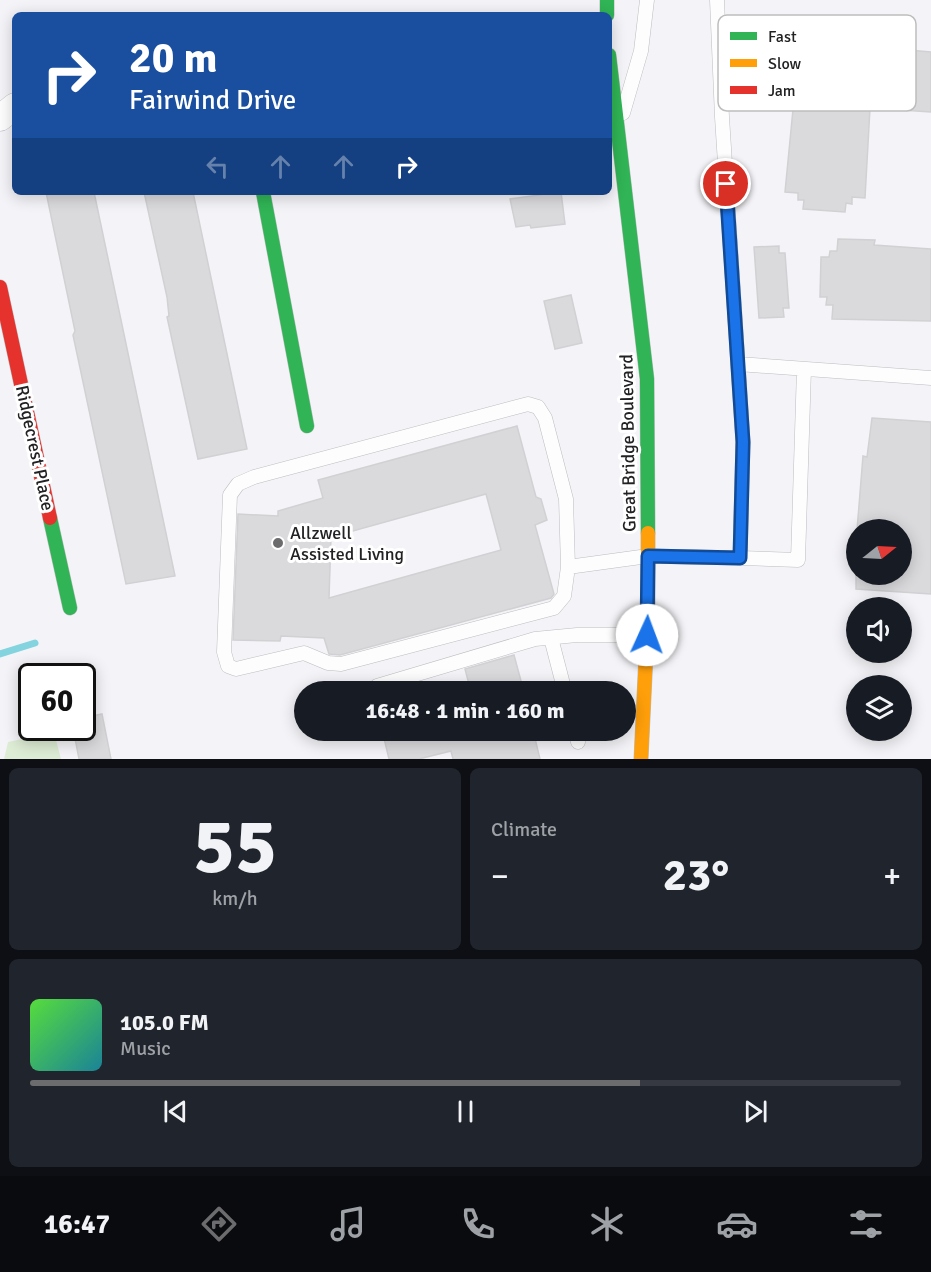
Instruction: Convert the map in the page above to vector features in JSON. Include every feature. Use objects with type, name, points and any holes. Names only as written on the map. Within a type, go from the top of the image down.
[{"type":"main road","name":"Great Bridge Boulevard","points":[[612,111],[647,379],[647,635],[640,759]]},
{"type":"main road","points":[[271,195],[307,426]]},
{"type":"main road","name":"Ridgecrest Place","points":[[0,287],[70,608]]},
{"type":"street","points":[[0,118],[12,108]]},
{"type":"lane","points":[[616,138],[641,51],[647,0]]},
{"type":"lane","points":[[717,0],[718,17]]},
{"type":"lane","points":[[723,111],[743,442],[740,558]]},
{"type":"lane","points":[[738,364],[931,378]]},
{"type":"lane","points":[[568,567],[648,556],[798,560],[804,369]]},
{"type":"lane","points":[[528,404],[538,407],[545,418],[566,498],[568,567],[564,596],[554,608],[341,664],[328,663],[304,652],[236,669],[228,666],[224,652],[230,495],[238,484],[254,477],[528,404]]},
{"type":"lane","points":[[393,681],[475,656],[550,638],[577,635],[647,635]]},
{"type":"lane","points":[[550,638],[562,681]]},
{"type":"green space","points":[[18,740],[56,741],[61,759],[4,759],[8,742]]},
{"type":"building","points":[[916,51],[931,52],[931,112],[916,111]]},
{"type":"building","points":[[793,111],[870,111],[865,198],[852,197],[852,204],[846,203],[845,212],[803,209],[804,200],[798,200],[798,193],[785,192]]},
{"type":"building","points":[[47,195],[95,195],[175,576],[126,584],[73,335],[75,331]]},
{"type":"building","points":[[145,195],[194,195],[247,449],[198,459],[167,317],[169,316]]},
{"type":"building","points":[[561,195],[565,224],[531,228],[530,225],[516,227],[510,199]]},
{"type":"building","points":[[838,239],[875,240],[874,245],[931,249],[931,321],[832,319],[833,305],[826,305],[827,297],[820,297],[821,257],[829,257],[830,251],[837,251]]},
{"type":"building","points":[[779,246],[779,253],[785,253],[789,308],[783,308],[784,317],[759,318],[754,247]]},
{"type":"building","points":[[571,295],[582,343],[555,349],[544,301]]},
{"type":"building","points":[[872,418],[931,422],[931,594],[856,589],[856,585],[912,585],[912,519],[858,519],[863,456],[867,457]]},
{"type":"building","name":"Allzwell Assisted Living","points":[[517,426],[536,497],[541,499],[547,520],[535,525],[554,594],[551,598],[340,655],[329,654],[324,638],[281,636],[280,641],[233,640],[238,514],[278,516],[278,511],[323,498],[318,480]],"holes":[[[486,494],[501,550],[329,598],[331,537]]]},
{"type":"building","points":[[514,655],[521,681],[468,681],[465,669]]},
{"type":"building","points":[[102,714],[111,759],[79,759],[76,741],[96,741],[96,715]]},
{"type":"building","points":[[385,741],[536,741],[540,759],[453,759],[451,751],[419,759],[389,759]]},
{"type":"waterway","points":[[0,654],[35,643]]},
{"type":"traffic: fast","points":[[607,0],[607,12]]},
{"type":"traffic: fast","points":[[612,81],[647,379],[648,533]]},
{"type":"traffic: fast","points":[[264,195],[307,426]]},
{"type":"traffic: fast","points":[[50,518],[70,608]]},
{"type":"traffic: slow","points":[[641,759],[648,613],[648,533]]},
{"type":"traffic: jam","points":[[0,287],[50,518]]},
{"type":"place","name":"Allzwell Assisted Living","points":[[278,543]]},
{"type":"route","points":[[647,635],[648,556],[740,558],[743,442],[726,184]]}]
